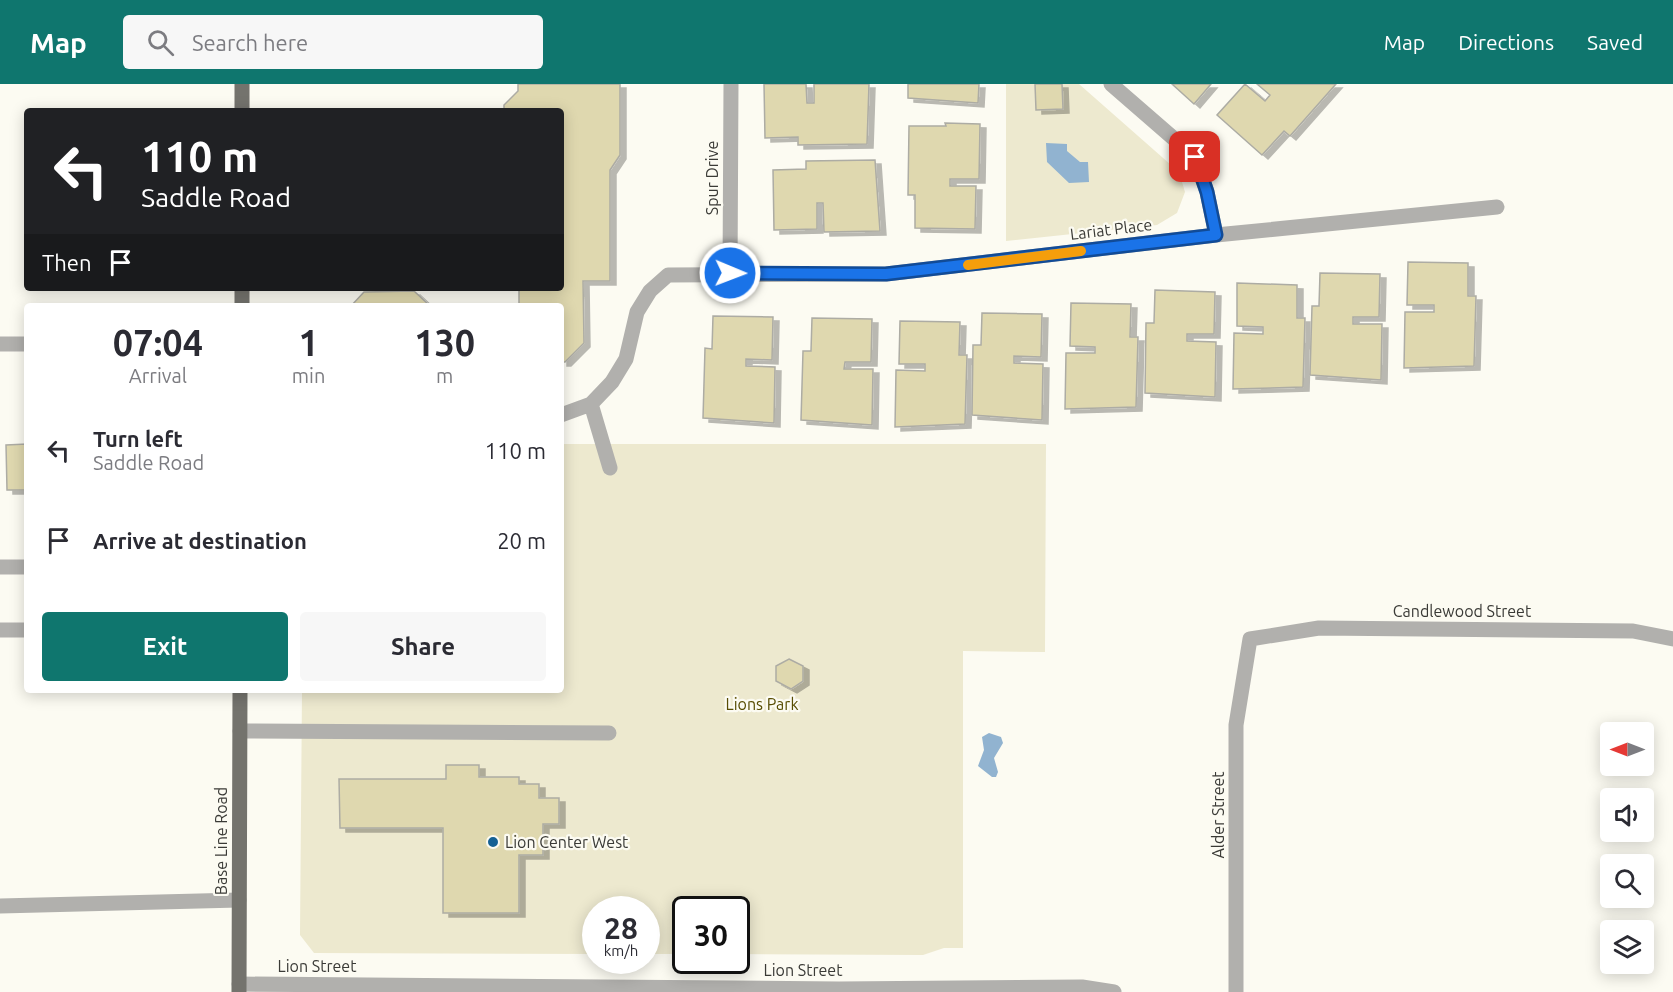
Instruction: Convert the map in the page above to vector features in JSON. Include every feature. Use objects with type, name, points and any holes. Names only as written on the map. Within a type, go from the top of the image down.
[{"type":"main road","points":[[242,84],[242,108]]},
{"type":"main road","name":"Base Line Road","points":[[239,988],[240,693]]},
{"type":"street","name":"Spur Drive","points":[[730,84],[730,273]]},
{"type":"street","points":[[1111,84],[1195,157],[1207,192],[1216,235]]},
{"type":"street","name":"Lariat Place","points":[[591,404],[612,382],[626,359],[637,312],[650,291],[668,274],[886,274],[1216,235],[1497,207]]},
{"type":"street","points":[[0,344],[24,344]]},
{"type":"street","points":[[564,414],[591,404],[610,468]]},
{"type":"street","points":[[0,567],[24,567]]},
{"type":"street","name":"Candlewood Street","points":[[1250,639],[1319,628],[1633,631],[1673,639]]},
{"type":"street","points":[[0,630],[24,630]]},
{"type":"street","name":"Alder Street","points":[[1236,992],[1236,725],[1250,639]]},
{"type":"street","points":[[240,731],[609,733]]},
{"type":"street","points":[[0,906],[239,900]]},
{"type":"street","name":"Lion Street","points":[[239,988],[1082,987],[1114,992]]},
{"type":"green space","points":[[1006,84],[1079,84],[1179,172],[1185,192],[1177,213],[1157,225],[1006,241]]},
{"type":"green space","name":"Lions Park","points":[[564,444],[1046,444],[1045,652],[963,651],[963,948],[944,948],[923,955],[750,954],[750,896],[672,896],[672,954],[660,954],[660,896],[582,896],[582,954],[314,953],[300,935],[302,693],[564,693]]},
{"type":"water","points":[[1046,143],[1067,144],[1067,151],[1080,162],[1088,162],[1089,182],[1069,183],[1047,162]]},
{"type":"water","points":[[989,733],[1001,737],[1003,743],[994,758],[998,772],[996,777],[992,777],[978,766],[984,750],[982,737]]},
{"type":"building","points":[[518,84],[620,84],[620,155],[610,170],[610,281],[583,281],[584,343],[565,362],[564,303],[519,303],[519,291],[564,291],[564,108],[504,108],[504,105],[518,91]]},
{"type":"building","points":[[764,84],[806,84],[807,103],[814,103],[814,84],[869,84],[867,144],[798,145],[798,137],[765,138]]},
{"type":"building","points":[[908,84],[979,84],[978,103],[908,98]]},
{"type":"building","points":[[1035,84],[1062,84],[1063,109],[1036,110]]},
{"type":"building","points":[[1172,84],[1211,84],[1194,104]]},
{"type":"building","points":[[1245,84],[1265,101],[1270,95],[1257,84],[1336,84],[1290,136],[1284,131],[1262,155],[1217,115]]},
{"type":"building","points":[[945,123],[980,124],[979,179],[950,179],[950,186],[976,186],[975,229],[915,228],[915,195],[908,195],[909,126],[946,126]]},
{"type":"building","points":[[875,160],[880,231],[824,232],[823,203],[817,203],[817,229],[774,230],[773,170],[806,169],[806,161]]},
{"type":"building","points":[[1408,262],[1468,263],[1468,296],[1476,296],[1474,366],[1404,368],[1405,312],[1434,312],[1434,305],[1407,305]]},
{"type":"building","points":[[1320,273],[1380,274],[1379,317],[1353,317],[1353,324],[1382,324],[1381,380],[1310,375],[1312,306],[1319,306]]},
{"type":"building","points":[[1237,283],[1297,285],[1297,318],[1305,318],[1303,387],[1233,389],[1234,333],[1263,334],[1263,327],[1237,326]]},
{"type":"building","points":[[1155,290],[1215,292],[1214,334],[1187,334],[1187,341],[1216,342],[1215,397],[1145,393],[1146,323],[1154,323]]},
{"type":"building","points":[[414,291],[427,303],[354,303],[364,292]]},
{"type":"building","points":[[1071,303],[1131,304],[1130,337],[1138,337],[1136,407],[1065,409],[1066,353],[1095,353],[1095,347],[1070,346]]},
{"type":"building","points":[[982,313],[1042,314],[1041,357],[1014,356],[1014,363],[1043,364],[1042,420],[972,415],[973,345],[981,345]]},
{"type":"building","points":[[713,316],[773,317],[772,360],[746,359],[746,366],[775,367],[774,423],[703,418],[705,348],[712,349]]},
{"type":"building","points":[[812,318],[872,319],[871,362],[845,362],[844,369],[873,369],[872,425],[801,420],[803,351],[811,351]]},
{"type":"building","points":[[900,321],[960,322],[959,355],[967,355],[965,424],[895,427],[896,370],[925,371],[925,364],[899,364]]},
{"type":"building","points":[[24,444],[24,490],[7,490],[6,445]]},
{"type":"building","points":[[789,659],[803,666],[803,681],[791,689],[776,681],[776,666]]},
{"type":"building","name":"Lion Center West","points":[[446,765],[479,765],[479,777],[519,777],[519,784],[539,784],[539,798],[559,798],[559,824],[543,824],[543,855],[519,855],[519,913],[443,913],[443,828],[340,828],[339,779],[446,779]]},
{"type":"slow traffic","points":[[968,265],[1081,251]]},
{"type":"place","name":"Lion Center West","points":[[493,842]]},
{"type":"route","points":[[730,273],[886,274],[1216,235],[1207,192],[1195,157]]}]
